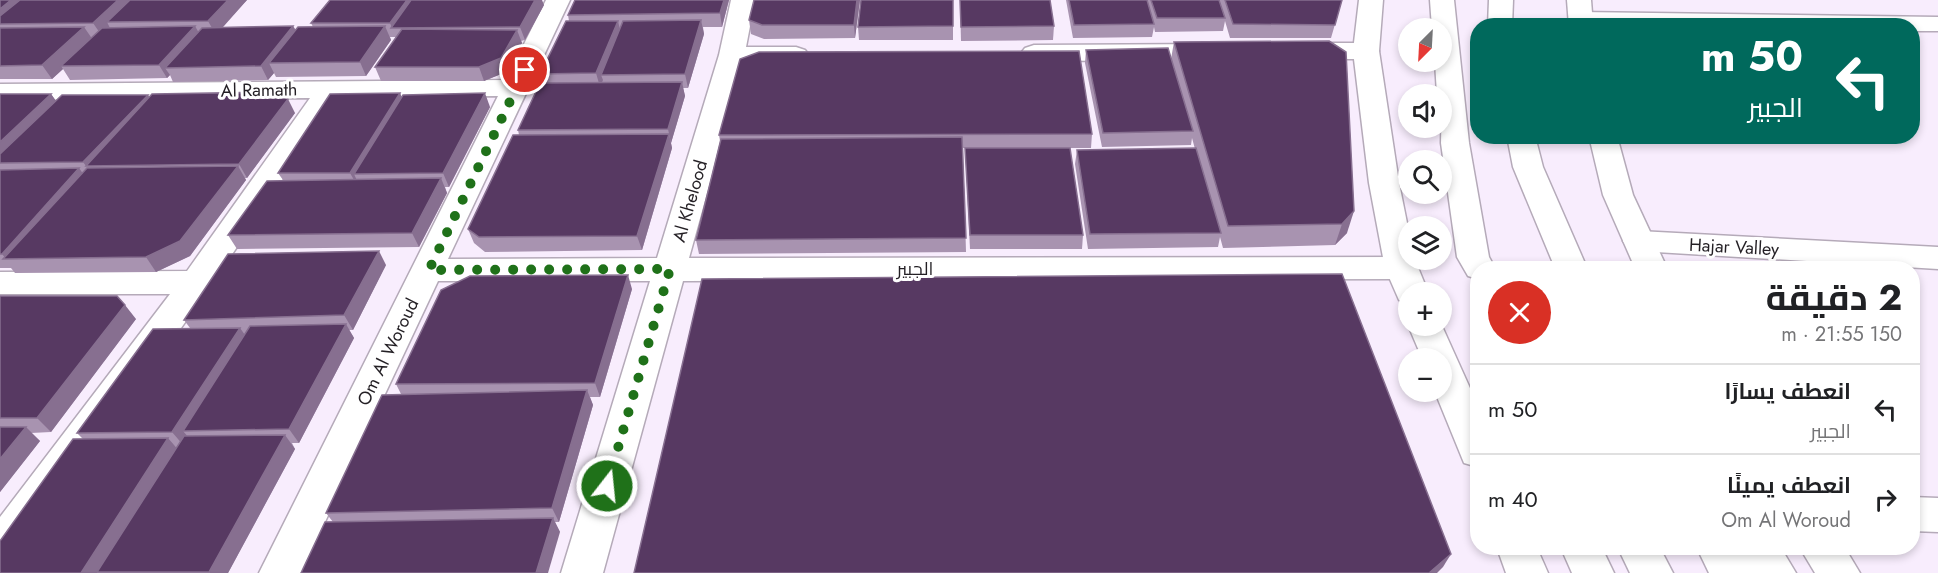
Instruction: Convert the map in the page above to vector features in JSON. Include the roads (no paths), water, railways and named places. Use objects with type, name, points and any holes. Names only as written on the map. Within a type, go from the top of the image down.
[{"type":"street","name":"Om Al Woroud","points":[[280,573],[558,0]]},
{"type":"street","name":"Al Khelood","points":[[582,573],[732,55],[743,0]]},
{"type":"street","points":[[1371,0],[1366,51],[1384,183],[1406,280]]},
{"type":"street","points":[[1442,0],[1455,143],[1476,261]]},
{"type":"street","points":[[1500,18],[1501,0]]},
{"type":"street","points":[[1580,15],[1699,18]]},
{"type":"street","points":[[1920,24],[1938,24]]},
{"type":"street","points":[[1007,53],[1234,51]]},
{"type":"street","points":[[1270,51],[1366,51]]},
{"type":"street","points":[[732,55],[816,55]]},
{"type":"street","name":"Al Ramath","points":[[0,92],[517,88]]},
{"type":"street","points":[[0,549],[196,282],[330,89]]},
{"type":"street","points":[[1523,144],[1528,167],[1568,261]]},
{"type":"street","points":[[1606,144],[1618,195],[1645,255]]},
{"type":"street","points":[[1528,167],[1585,261]]},
{"type":"street","name":"Hajar Valley","points":[[1645,255],[1938,258]]},
{"type":"street","name":"الجبير","points":[[429,270],[670,269],[1406,280]]},
{"type":"street","points":[[0,283],[196,282]]},
{"type":"street","points":[[1452,389],[1470,433]]},
{"type":"street","points":[[1920,514],[1938,515]]},
{"type":"street","points":[[1520,555],[1527,573]]},
{"type":"street","points":[[1585,555],[1593,573]]},
{"type":"street","points":[[1642,555],[1652,573]]},
{"type":"street","points":[[1721,555],[1731,573]]},
{"type":"street","points":[[1762,555],[1775,573]]},
{"type":"street","points":[[1826,555],[1839,573]]}]
